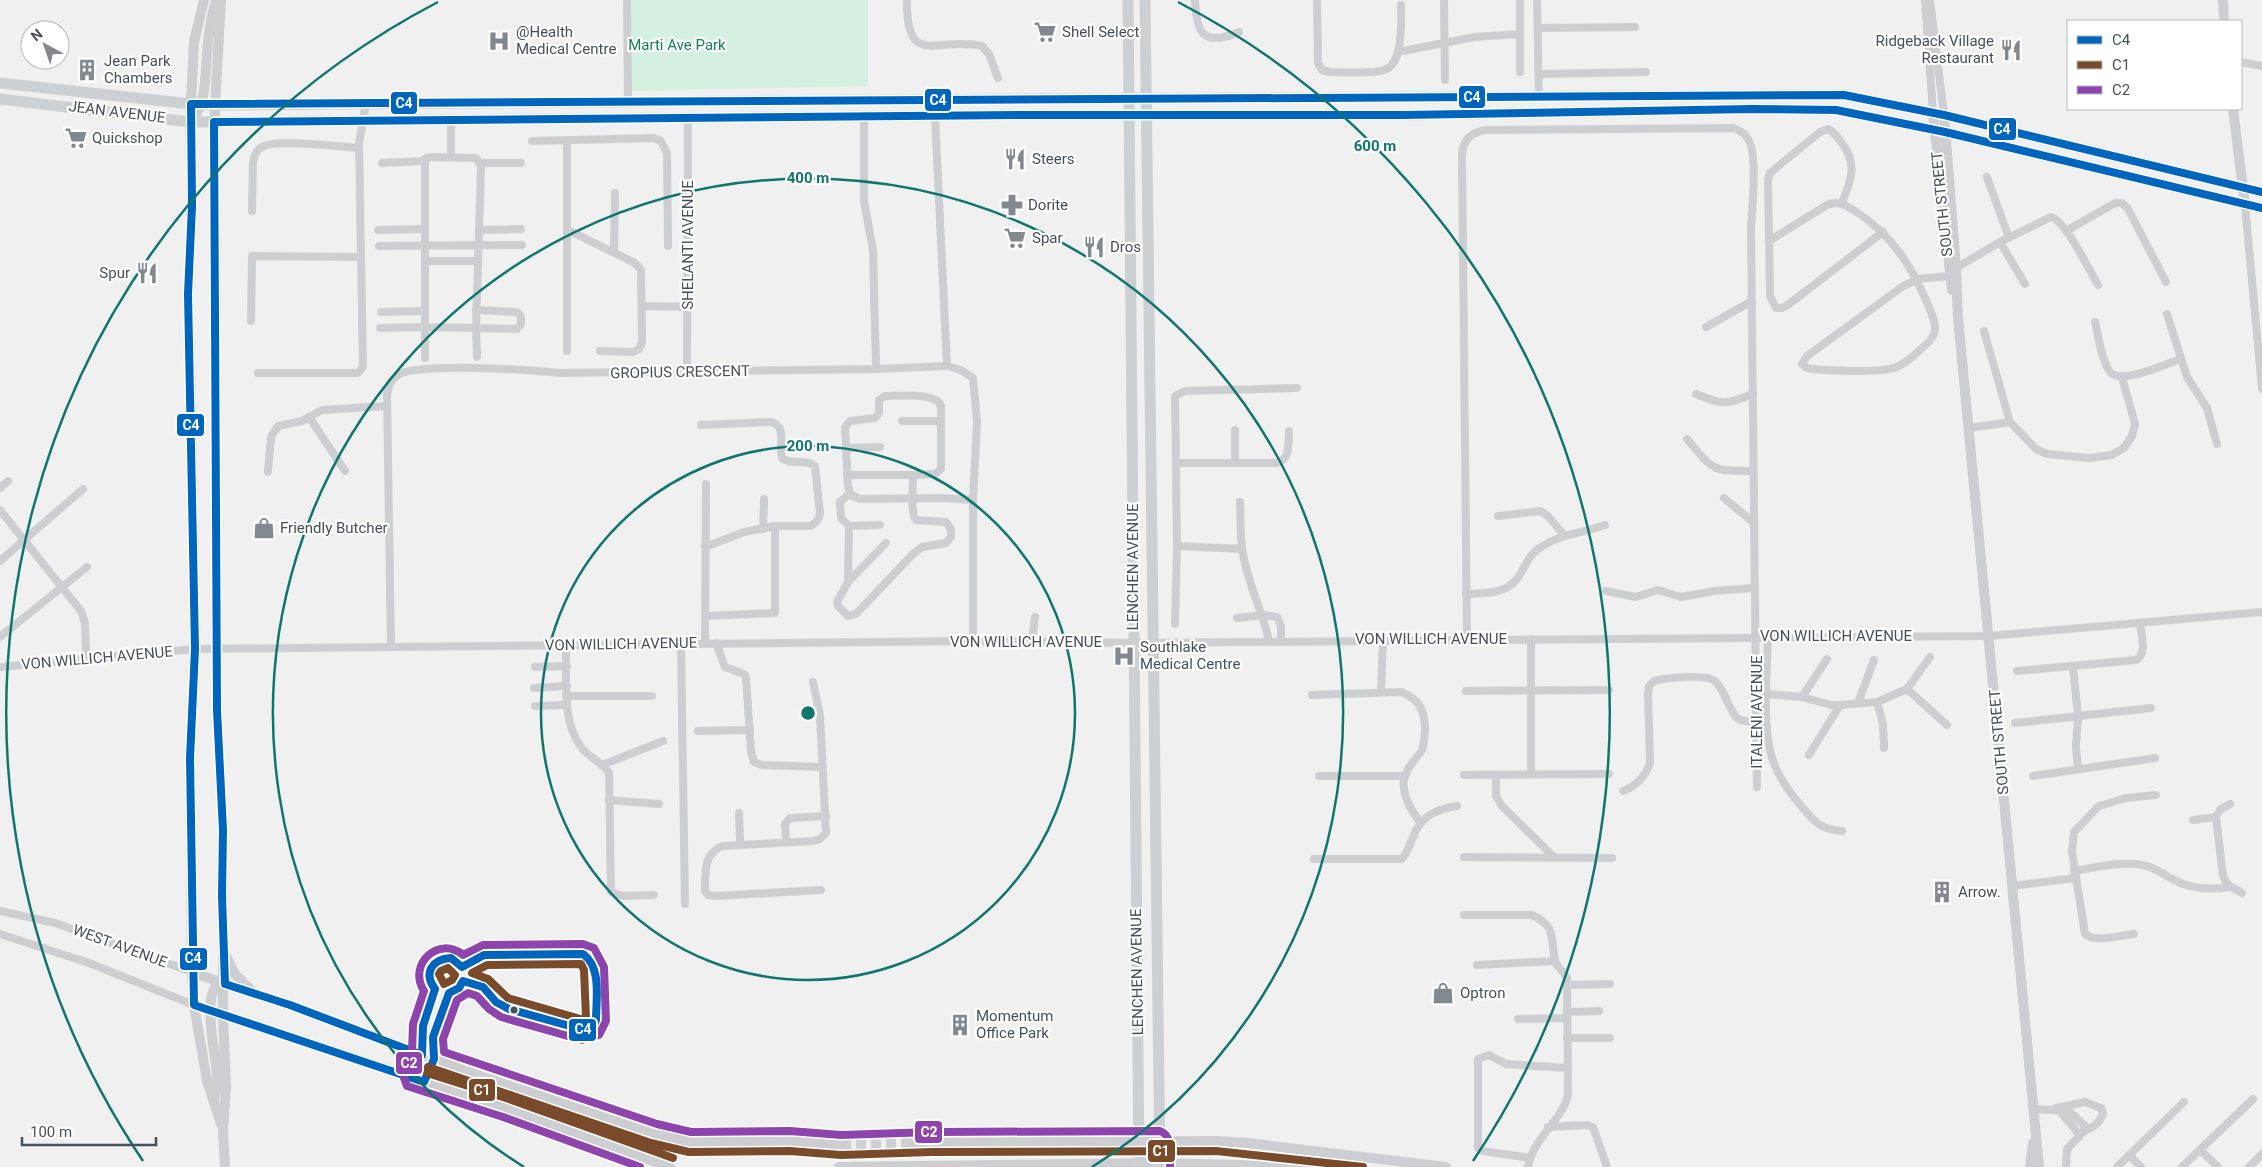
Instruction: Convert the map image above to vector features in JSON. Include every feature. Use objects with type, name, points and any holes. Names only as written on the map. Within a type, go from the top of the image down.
[{"type":"main road","name":"LENCHEN AVENUE","points":[[1128,0],[1138,1166]]},
{"type":"main road","name":"LENCHEN AVENUE","points":[[1145,0],[1160,1165]]},
{"type":"main road","name":"JEAN AVENUE","points":[[0,83],[196,105],[1844,95],[1938,114],[2262,192]]},
{"type":"main road","points":[[1751,96],[1751,109]]},
{"type":"main road","name":"JEAN AVENUE","points":[[3,97],[190,122],[991,115],[1293,116],[1751,109],[1844,111],[1940,131],[2262,208]]},
{"type":"main road","points":[[1245,99],[1257,105],[1287,105],[1292,108],[1293,116]]},
{"type":"main road","points":[[962,100],[986,106],[990,109],[991,115]]},
{"type":"street","points":[[196,105],[194,42],[204,0]]},
{"type":"street","points":[[216,0],[196,105],[190,122],[192,206],[188,294],[195,649],[190,758],[194,1005],[207,1081],[223,1131]]},
{"type":"street","points":[[221,0],[214,122],[217,710],[223,830],[223,1014],[226,1086],[223,1131],[225,1167]]},
{"type":"street","points":[[626,0],[628,102]]},
{"type":"street","points":[[907,0],[909,33],[915,41],[928,45],[982,46],[989,54],[998,78]]},
{"type":"street","points":[[1195,0],[1196,21],[1198,28],[1204,34],[1215,38],[1224,38],[1239,32]]},
{"type":"street","points":[[1317,0],[1318,63],[1322,70],[1330,72],[1385,70],[1392,64],[1400,43],[1401,5]]},
{"type":"street","points":[[1444,0],[1445,80]]},
{"type":"street","points":[[1520,0],[1520,72]]},
{"type":"street","points":[[1537,0],[1539,98]]},
{"type":"street","name":"SOUTH STREET","points":[[1925,0],[1940,131],[2039,1167]]},
{"type":"street","name":"SOUTH STREET","points":[[1930,0],[1938,114]]},
{"type":"street","points":[[2223,0],[2224,20]]},
{"type":"street","points":[[1538,28],[1635,27]]},
{"type":"street","points":[[1398,52],[1476,37],[1520,34]]},
{"type":"street","points":[[2242,62],[2262,66]]},
{"type":"street","points":[[2242,66],[2253,64]]},
{"type":"street","points":[[1540,74],[1646,72]]},
{"type":"street","points":[[258,373],[360,371],[363,365],[359,148],[366,103]]},
{"type":"street","points":[[2233,110],[2244,188],[2262,389]]},
{"type":"street","points":[[935,116],[947,366]]},
{"type":"street","points":[[864,117],[864,201],[873,250],[876,370]]},
{"type":"street","name":"SHELANTI AVENUE","points":[[687,371],[688,119]]},
{"type":"street","points":[[451,120],[451,157]]},
{"type":"street","name":"ITALENI AVENUE","points":[[1466,594],[1462,155],[1465,142],[1471,134],[1485,130],[1733,128],[1739,130],[1751,144],[1753,158],[1753,471],[1758,787]]},
{"type":"street","points":[[1842,203],[1850,182],[1852,160],[1834,133],[1826,129],[1772,170],[1768,176],[1770,296],[1772,304],[1778,309],[1789,304],[1883,232]]},
{"type":"street","points":[[532,141],[654,138],[661,142],[667,153],[668,246]]},
{"type":"street","points":[[567,141],[567,351]]},
{"type":"street","points":[[252,211],[252,163],[262,147],[268,144],[290,144],[359,148]]},
{"type":"street","points":[[382,164],[425,161],[430,157],[476,158],[480,163],[476,310],[477,357]]},
{"type":"street","points":[[425,161],[425,358]]},
{"type":"street","points":[[480,163],[521,163]]},
{"type":"street","points":[[1987,177],[2009,238]]},
{"type":"street","points":[[614,252],[615,193]]},
{"type":"street","points":[[1769,241],[1827,205],[1835,202],[1842,203],[1869,220],[1883,232],[1904,257],[1917,279],[1933,317],[1935,330],[1928,342],[1911,358],[1894,368],[1881,370],[1807,368],[1802,365],[1807,356],[1902,287],[1917,279],[1953,272],[2000,242],[2051,217],[2058,220],[2066,231],[2098,285]]},
{"type":"street","points":[[2066,231],[2115,203],[2122,203],[2128,209],[2166,282]]},
{"type":"street","points":[[378,230],[425,229]]},
{"type":"street","points":[[479,230],[521,229]]},
{"type":"street","points":[[568,230],[614,252],[641,268],[642,343],[639,350],[633,352],[600,351]]},
{"type":"street","points":[[2000,242],[2025,284]]},
{"type":"street","points":[[379,246],[522,245]]},
{"type":"street","points":[[251,321],[252,256],[360,257]]},
{"type":"street","points":[[425,261],[478,261]]},
{"type":"street","points":[[1706,327],[1752,301]]},
{"type":"street","points":[[642,306],[688,307]]},
{"type":"street","points":[[380,328],[517,328],[521,324],[521,316],[518,312],[476,310]]},
{"type":"street","points":[[381,312],[424,311]]},
{"type":"street","points":[[2167,314],[2187,377],[2207,408],[2217,444]]},
{"type":"street","points":[[2095,322],[2107,366],[2114,376],[2122,378],[2181,359]]},
{"type":"street","points":[[1984,331],[2010,422],[2036,449],[2047,454],[2073,458],[2112,456],[2124,448],[2134,430],[2134,416],[2122,378]]},
{"type":"street","name":"GROPIUS CRESCENT","points":[[391,647],[386,406],[391,383],[400,374],[408,371],[522,369],[559,373],[876,370],[947,366],[965,372],[973,378],[977,420],[973,500],[972,640]]},
{"type":"street","points":[[1175,624],[1177,546],[1174,402],[1178,393],[1185,391],[1297,388]]},
{"type":"street","points":[[1696,394],[1718,403],[1726,403],[1753,394]]},
{"type":"street","points":[[848,475],[934,474],[941,469],[941,406],[932,397],[885,396],[879,400],[879,413],[875,418],[850,421],[847,424],[846,448],[848,475],[850,492],[854,498],[860,499],[973,500]]},
{"type":"street","points":[[268,472],[271,436],[278,426],[309,417],[322,410],[386,406]]},
{"type":"street","points":[[309,417],[344,471]]},
{"type":"street","points":[[902,421],[941,421]]},
{"type":"street","points":[[1969,428],[2010,422]]},
{"type":"street","points":[[701,425],[773,423],[780,426],[780,453],[784,461],[807,462],[815,466],[820,514],[818,520],[811,526],[775,526],[733,535],[705,547]]},
{"type":"street","points":[[1235,430],[1235,464]]},
{"type":"street","points":[[1176,463],[1277,464],[1287,458],[1289,431]]},
{"type":"street","points":[[1687,439],[1715,469],[1753,471]]},
{"type":"street","points":[[846,448],[880,447]]},
{"type":"street","points":[[886,543],[848,582],[837,602],[843,612],[852,616],[922,547],[949,541],[951,529],[946,522],[922,521],[914,517],[913,475]]},
{"type":"street","points":[[0,488],[8,481]]},
{"type":"street","points":[[705,643],[706,484]]},
{"type":"street","points":[[0,561],[83,489]]},
{"type":"street","points":[[850,492],[840,502],[843,522],[849,526],[880,525]]},
{"type":"street","points":[[1724,498],[1754,523]]},
{"type":"street","points":[[763,529],[764,499]]},
{"type":"street","points":[[1240,502],[1242,548],[1269,641]]},
{"type":"street","points":[[0,510],[83,615],[86,659]]},
{"type":"street","points":[[1498,516],[1540,511],[1547,515],[1564,535]]},
{"type":"street","points":[[1467,639],[1466,594],[1498,592],[1510,587],[1518,579],[1534,552],[1564,535],[1583,533],[1605,525]]},
{"type":"street","points":[[705,616],[771,615],[775,613],[775,526]]},
{"type":"street","points":[[848,582],[849,526]]},
{"type":"street","points":[[1177,546],[1242,548]]},
{"type":"street","points":[[0,637],[87,567]]},
{"type":"street","points":[[1606,591],[1636,597],[1658,590],[1680,597],[1714,591],[1755,588]]},
{"type":"street","name":"VON WILLICH AVENUE","points":[[0,667],[195,649],[972,640],[1154,642],[1768,636],[1989,636],[2262,612]]},
{"type":"street","points":[[1237,618],[1272,615],[1280,620],[1280,641]]},
{"type":"street","points":[[1032,641],[1036,618]]},
{"type":"street","points":[[2018,671],[2139,658],[2143,652],[2140,623]]},
{"type":"street","points":[[1768,636],[1767,694],[1769,744],[1780,776],[1812,821],[1829,831],[1842,831]]},
{"type":"street","points":[[1531,639],[1531,774]]},
{"type":"street","points":[[1381,691],[1383,640]]},
{"type":"street","points":[[716,643],[725,667],[744,674],[746,677],[751,752],[756,764],[822,767]]},
{"type":"street","points":[[681,644],[685,904]]},
{"type":"street","points":[[566,645],[568,715],[578,742],[586,753],[609,773],[611,892],[623,896],[654,895]]},
{"type":"street","points":[[1767,694],[1802,697],[1831,705],[1877,702],[1907,689],[1930,657]]},
{"type":"street","points":[[1802,697],[1827,659]]},
{"type":"street","points":[[1858,703],[1874,660]]},
{"type":"street","points":[[535,668],[567,666]]},
{"type":"street","points":[[2073,666],[2078,716],[2076,747],[2078,768]]},
{"type":"street","points":[[1623,791],[1637,784],[1647,771],[1650,763],[1648,694],[1649,686],[1654,682],[1702,678],[1713,680],[1720,688],[1736,717],[1745,722],[1757,723]]},
{"type":"street","points":[[813,682],[820,715],[826,832],[820,839],[814,842],[722,846],[709,854],[706,862],[706,892],[708,895],[821,890]]},
{"type":"street","points":[[534,688],[568,686]]},
{"type":"street","points":[[1907,689],[1947,725]]},
{"type":"street","points":[[1466,691],[1609,690]]},
{"type":"street","points":[[1312,695],[1381,691],[1401,692],[1411,696],[1420,704],[1424,713],[1424,746],[1405,776],[1404,787],[1405,796],[1420,822]]},
{"type":"street","points":[[568,696],[652,696]]},
{"type":"street","points":[[1877,702],[1883,724],[1884,748]]},
{"type":"street","points":[[535,706],[567,705]]},
{"type":"street","points":[[1809,755],[1840,705]]},
{"type":"street","points":[[2015,723],[2151,708]]},
{"type":"street","points":[[698,731],[750,730]]},
{"type":"street","points":[[602,765],[664,741]]},
{"type":"street","points":[[2032,776],[2155,758]]},
{"type":"street","points":[[1464,775],[1609,774]]},
{"type":"street","points":[[1319,776],[1405,776]]},
{"type":"street","points":[[1496,776],[1496,796],[1502,806],[1554,857]]},
{"type":"street","points":[[2134,934],[2097,938],[2087,936],[2083,930],[2072,840],[2074,832],[2088,815],[2106,803],[2126,798],[2156,795]]},
{"type":"street","points":[[609,800],[659,804]]},
{"type":"street","points":[[2230,804],[2220,810],[2216,817],[2223,876],[2230,887],[2242,893]]},
{"type":"street","points":[[1314,859],[1402,859],[1420,822],[1435,811],[1457,806]]},
{"type":"street","points":[[738,813],[740,844]]},
{"type":"street","points":[[786,842],[786,824],[790,818],[826,816]]},
{"type":"street","points":[[2193,820],[2216,817]]},
{"type":"street","points":[[1464,857],[1612,858]]},
{"type":"street","points":[[2012,886],[2075,874],[2114,864],[2135,864],[2152,867],[2188,886],[2214,889],[2230,887]]},
{"type":"street","name":"WEST AVENUE","points":[[0,911],[55,923],[224,984],[255,993],[464,1070],[654,1134],[690,1142],[790,1141],[841,1145]]},
{"type":"street","points":[[1464,915],[1532,915],[1539,918],[1552,933],[1555,961],[1566,976],[1569,1087],[1566,1102],[1537,1143],[1528,1167]]},
{"type":"street","name":"WEST AVENUE","points":[[0,934],[89,963],[210,1011],[506,1108],[670,1167]]},
{"type":"street","points":[[223,948],[235,974],[255,993]]},
{"type":"street","points":[[1477,965],[1555,961]]},
{"type":"street","points":[[214,1102],[217,1078],[210,1011],[212,991],[216,986],[224,984]]},
{"type":"street","points":[[1567,985],[1610,984]]},
{"type":"street","points":[[1518,1019],[1599,1011]]},
{"type":"street","points":[[1567,1038],[1610,1038]]},
{"type":"street","points":[[1530,1158],[1483,1151],[1478,1148],[1478,1059],[1488,1055],[1506,1064],[1568,1068]]},
{"type":"street","points":[[2182,1167],[2253,1098]]},
{"type":"street","points":[[2033,1109],[2056,1110],[2085,1102],[2098,1105],[2103,1113],[2101,1119],[2094,1127],[2082,1134],[2066,1152],[2066,1167]]},
{"type":"street","points":[[2117,1167],[2184,1102]]},
{"type":"street","points":[[2056,1110],[2082,1134]]},
{"type":"street","points":[[1548,1127],[1587,1124],[1594,1127],[1607,1167]]},
{"type":"street","points":[[2030,1167],[2035,1125]]},
{"type":"street","points":[[914,1143],[1159,1141],[1248,1143],[1446,1167]]},
{"type":"street","points":[[2200,1150],[2218,1167]]},
{"type":"street","points":[[2249,1167],[2262,1154]]},
{"type":"street","points":[[2129,1155],[2141,1167]]},
{"type":"street","points":[[839,1167],[1160,1165],[1311,1167]]},
{"type":"green space","name":"Marti Ave Park","points":[[630,0],[868,0],[868,86],[631,91]]},
{"type":"tunnel","points":[[841,1145],[914,1143]]},
{"type":"transit line","name":"C4","points":[[2262,192],[1944,115],[1844,95],[191,104],[192,206],[188,294],[195,649],[190,758],[194,1005],[424,1082],[434,1059],[433,1037],[449,993],[459,988],[463,981],[483,987],[496,1002],[509,1009],[584,1030],[593,1027],[596,1020],[597,994],[593,967],[583,954],[484,955],[462,967],[451,958],[444,959],[434,964],[430,972],[431,983],[435,989],[423,1026],[422,1055],[290,1005],[225,984],[222,896],[223,830],[217,710],[214,122],[1023,115],[1403,115],[1751,109],[1836,110],[1945,132],[2262,208]]},
{"type":"transit line","name":"C2","points":[[640,1167],[503,1117],[407,1086],[404,1078],[412,1053],[413,1024],[424,991],[420,981],[420,971],[428,955],[444,948],[454,950],[463,955],[483,945],[583,944],[594,948],[604,967],[606,1021],[599,1035],[582,1040],[501,1017],[489,1009],[477,996],[468,993],[457,1000],[443,1039],[444,1052],[657,1124],[691,1132],[790,1131],[841,1135],[932,1132],[1160,1131],[1164,1133],[1169,1141],[1170,1167]]},
{"type":"transit line","name":"C1","points":[[581,964],[584,970],[586,1018],[584,1020],[508,998],[488,979],[472,973],[487,965],[581,964]]},
{"type":"transit line","name":"C1","points":[[448,968],[455,975],[452,980],[444,984],[439,974],[448,968]]},
{"type":"transit line","name":"C1","points":[[673,1158],[509,1099],[427,1073],[428,1067],[651,1143],[689,1152],[790,1151],[841,1155],[932,1152],[1216,1151],[1363,1167]]},
{"type":"place","name":"Shell Select","points":[[1045,32]]},
{"type":"place","name":"@Health Medical Centre","points":[[499,41]]},
{"type":"place","name":"Ridgeback Village Restaurant","points":[[2011,50]]},
{"type":"place","name":"Jean Park Chambers","points":[[87,70]]},
{"type":"place","name":"Quickshop","points":[[76,138]]},
{"type":"place","name":"Steers","points":[[1015,159]]},
{"type":"place","name":"Dorite","points":[[1012,205]]},
{"type":"place","name":"Spar","points":[[1015,238]]},
{"type":"place","name":"Dros","points":[[1094,247]]},
{"type":"place","name":"Spur","points":[[147,273]]},
{"type":"place","name":"Friendly Butcher","points":[[264,528]]},
{"type":"place","name":"Southlake Medical Centre","points":[[1124,656]]},
{"type":"place","name":"Arrow.","points":[[1942,892]]},
{"type":"place","name":"Optron","points":[[1443,993]]},
{"type":"place","name":"Momentum Office Park","points":[[960,1025]]}]
